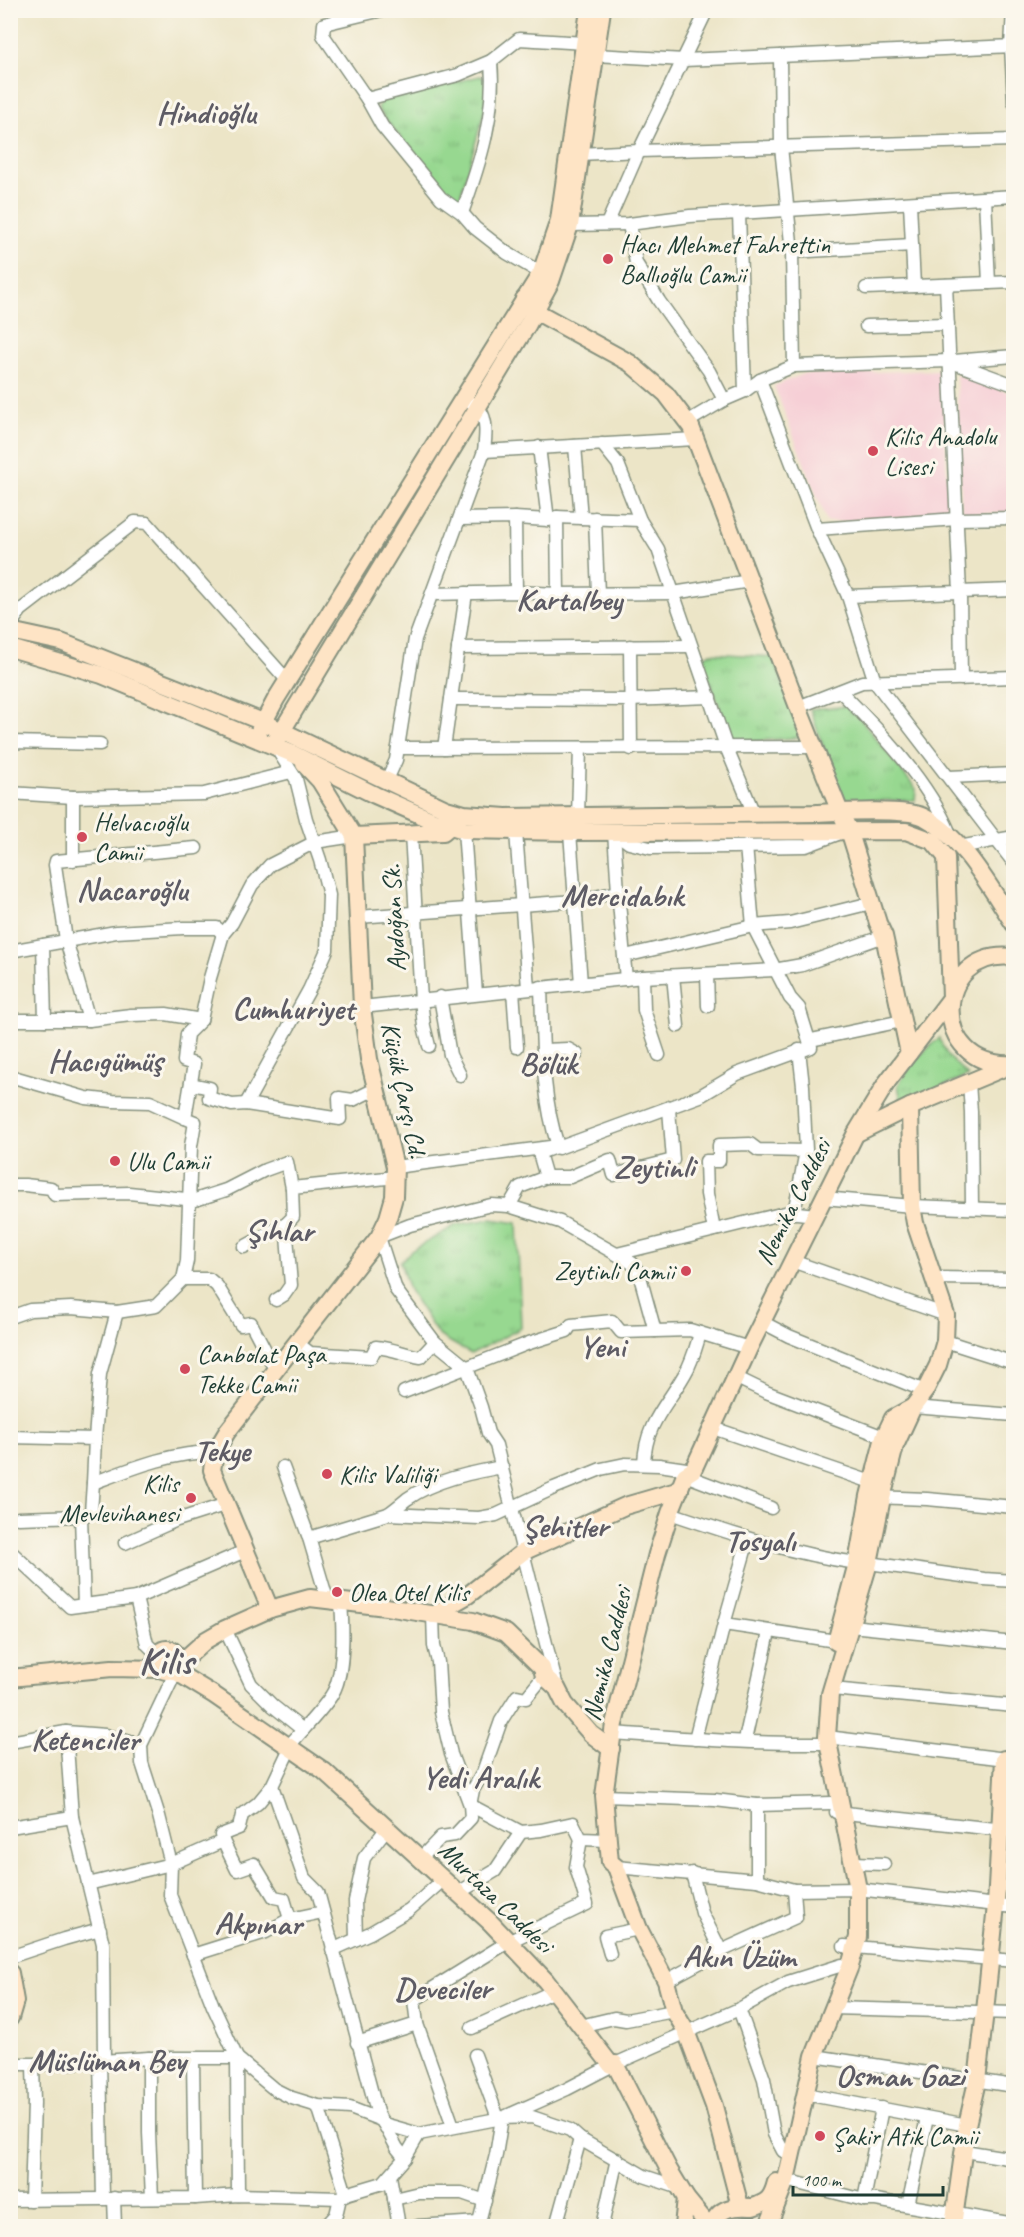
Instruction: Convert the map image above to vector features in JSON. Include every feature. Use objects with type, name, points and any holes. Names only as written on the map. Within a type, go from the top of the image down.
[{"type":"main road","points":[[529,305],[551,281],[570,225],[580,154],[590,49],[589,10]]},
{"type":"main road","points":[[277,738],[529,305],[559,220],[590,49],[602,10]]},
{"type":"main road","points":[[529,305],[630,363],[666,394],[687,422],[798,707],[849,830],[884,936],[909,1053]]},
{"type":"main road","points":[[259,730],[287,680],[471,402]]},
{"type":"main road","points":[[10,631],[60,642],[244,715],[259,730]]},
{"type":"main road","points":[[10,648],[102,675],[259,730],[298,748],[387,782],[446,809],[464,814],[506,817],[840,812],[921,815],[959,842],[1014,924]]},
{"type":"main road","points":[[244,715],[276,699]]},
{"type":"main road","points":[[297,705],[298,748],[354,836],[443,832],[457,828],[570,832],[849,830],[906,831],[933,841],[946,857],[950,1016],[954,1033],[964,1048],[978,1059],[995,1065],[1013,1065]]},
{"type":"main road","points":[[298,748],[375,795],[457,828]]},
{"type":"main road","name":"Küçük Çarşı Cd.","points":[[215,1452],[227,1432],[379,1237],[394,1197],[396,1172],[369,1059],[362,1007],[354,836]]},
{"type":"main road","name":"Nemika Caddesi","points":[[767,2226],[747,2207],[714,2106],[686,2031],[674,2011],[666,1981],[639,1929],[616,1867],[610,1862],[604,1796],[612,1741],[657,1554],[670,1513],[686,1478],[714,1428],[749,1347],[856,1133],[887,1082],[951,998],[958,982],[970,968],[985,960],[1002,956],[1014,957]]},
{"type":"main road","points":[[856,1133],[910,1107],[1013,1065]]},
{"type":"main road","points":[[877,1490],[913,1407],[925,1391],[938,1365],[945,1341],[946,1316],[915,1223],[912,1206],[910,1107]]},
{"type":"main road","points":[[824,1740],[830,1694],[851,1626],[877,1490],[884,1437],[893,1419],[913,1407]]},
{"type":"main road","points":[[215,1452],[212,1470],[270,1609]]},
{"type":"main road","points":[[433,1615],[468,1595],[523,1552],[686,1478]]},
{"type":"main road","points":[[853,1890],[824,1740],[821,1695],[836,1641],[863,1563]]},
{"type":"main road","points":[[10,1678],[168,1662],[225,1629],[270,1609],[310,1598],[473,1621],[506,1633],[542,1668],[544,1676],[557,1688],[565,1704],[591,1734],[612,1741]]},
{"type":"main road","name":"Murtaza Caddesi","points":[[168,1662],[324,1771],[458,1893],[508,1942],[554,1991],[611,2065],[615,2064],[683,2193],[710,2226]]},
{"type":"main road","points":[[954,2221],[967,2125],[977,2081],[989,1959],[1007,1831],[1009,1760]]},
{"type":"main road","points":[[767,2226],[786,2180],[814,2056],[850,1966],[850,1946],[846,1935],[853,1890],[853,1863],[836,1809]]},
{"type":"main road","points":[[710,2226],[724,2210],[765,2203],[772,2196],[804,2051],[821,2007],[850,1946]]},
{"type":"main road","points":[[10,1973],[13,2001],[10,2018]]},
{"type":"main road","points":[[683,2193],[683,2226]]},
{"type":"street","points":[[382,10],[324,24],[323,35],[367,99],[382,126],[441,198],[462,213],[475,228],[507,253],[541,273]]},
{"type":"street","points":[[607,224],[639,151],[707,10]]},
{"type":"street","points":[[1013,10],[1014,103]]},
{"type":"street","points":[[367,99],[458,75],[491,61],[519,39],[684,60],[1012,46]]},
{"type":"street","points":[[780,56],[781,147],[792,252],[794,366]]},
{"type":"street","points":[[462,213],[488,127],[493,84],[491,61]]},
{"type":"street","points":[[580,154],[1014,141]]},
{"type":"street","points":[[570,225],[629,225],[690,216],[1014,196]]},
{"type":"street","points":[[985,198],[989,283]]},
{"type":"street","points":[[910,203],[914,286]]},
{"type":"street","points":[[739,214],[745,392]]},
{"type":"street","points":[[629,225],[636,263],[659,301],[709,371],[724,400]]},
{"type":"street","points":[[792,252],[912,245]]},
{"type":"street","points":[[866,288],[1014,282]]},
{"type":"street","points":[[946,285],[960,593],[961,679]]},
{"type":"street","points":[[866,326],[948,324]]},
{"type":"street","points":[[687,422],[724,400],[745,392],[760,380],[794,366],[949,361],[1014,356]]},
{"type":"street","points":[[949,361],[1014,385]]},
{"type":"street","points":[[760,380],[817,529],[848,596],[874,682],[949,777],[993,840],[1014,863]]},
{"type":"street","points":[[387,782],[396,760],[415,639],[484,451],[486,424],[471,402]]},
{"type":"street","points":[[484,451],[695,439]]},
{"type":"street","points":[[602,444],[618,464],[640,520],[658,549],[727,749],[754,814]]},
{"type":"street","points":[[575,446],[581,518]]},
{"type":"street","points":[[539,447],[553,519],[558,594]]},
{"type":"street","points":[[515,518],[516,591]]},
{"type":"street","points":[[595,518],[598,594]]},
{"type":"street","points":[[817,529],[957,519],[1014,518]]},
{"type":"street","points":[[460,519],[640,520]]},
{"type":"street","points":[[10,625],[21,610],[135,522],[147,523],[287,680]]},
{"type":"street","points":[[433,594],[516,591],[558,594],[673,593],[750,581]]},
{"type":"street","points":[[848,596],[1014,590]]},
{"type":"street","points":[[444,748],[466,593]]},
{"type":"street","points":[[630,646],[631,748]]},
{"type":"street","points":[[458,648],[691,646]]},
{"type":"street","points":[[798,707],[862,682],[1014,677]]},
{"type":"street","points":[[840,691],[881,732],[933,801],[959,842],[1014,837]]},
{"type":"street","points":[[451,699],[629,700],[710,697]]},
{"type":"street","points":[[246,1104],[309,990],[327,950],[329,895],[296,779],[277,738]]},
{"type":"street","points":[[10,742],[100,744]]},
{"type":"street","points":[[398,748],[814,747]]},
{"type":"street","points":[[578,816],[580,748]]},
{"type":"street","points":[[10,793],[73,797],[204,794],[291,772]]},
{"type":"street","points":[[949,777],[1014,774]]},
{"type":"street","points":[[73,797],[73,860]]},
{"type":"street","points":[[457,828],[470,911],[476,994]]},
{"type":"street","points":[[614,832],[629,843],[650,848],[806,846],[849,830]]},
{"type":"street","points":[[516,831],[528,988]]},
{"type":"street","points":[[570,832],[580,984]]},
{"type":"street","points":[[614,832],[626,979]]},
{"type":"street","name":"Aydoğan Sk.","points":[[411,834],[421,1000],[429,1046]]},
{"type":"street","points":[[185,1118],[194,1064],[184,1061],[187,1034],[201,1020],[223,934],[232,923],[252,885],[270,865],[315,842],[354,836]]},
{"type":"street","points":[[292,1188],[558,1146],[558,1148],[669,1109],[700,1096],[737,1074],[811,1047],[811,1040],[799,1008],[790,998],[774,970],[753,926],[746,846]]},
{"type":"street","points":[[88,1020],[66,940],[56,861],[196,848]]},
{"type":"street","points":[[358,917],[575,902],[618,892]]},
{"type":"street","points":[[625,956],[753,926],[790,923],[872,903]]},
{"type":"street","points":[[10,951],[116,932],[217,928],[223,934]]},
{"type":"street","points":[[362,1007],[643,977],[774,970],[802,965],[884,936]]},
{"type":"street","points":[[43,945],[45,1020]]},
{"type":"street","points":[[707,974],[708,1006]]},
{"type":"street","points":[[673,976],[678,1026]]},
{"type":"street","points":[[643,977],[644,1010],[659,1055]]},
{"type":"street","points":[[541,987],[548,1105],[558,1146]]},
{"type":"street","points":[[513,990],[517,1047]]},
{"type":"street","points":[[440,997],[450,1055],[460,1075]]},
{"type":"street","points":[[10,1020],[88,1020],[166,1014],[201,1020]]},
{"type":"street","points":[[811,1040],[902,1021]]},
{"type":"street","points":[[544,1050],[568,1049],[577,1054]]},
{"type":"street","points":[[794,1213],[806,1151],[799,1050]]},
{"type":"street","points":[[10,1076],[86,1098],[150,1102],[195,1122],[191,1146],[187,1261],[183,1279],[156,1306],[117,1312],[71,1308],[30,1310],[10,1317]]},
{"type":"street","points":[[969,1082],[972,1208]]},
{"type":"street","points":[[191,1084],[210,1088],[209,1098],[232,1105],[246,1104],[340,1119],[339,1098],[352,1100],[369,1092],[377,1096]]},
{"type":"street","points":[[509,1206],[520,1186],[546,1177],[570,1177],[610,1160],[614,1174],[673,1160],[669,1109]]},
{"type":"street","points":[[714,1230],[707,1194],[706,1161],[719,1161],[719,1145],[750,1144],[758,1150],[806,1151]]},
{"type":"street","points":[[546,1177],[538,1153],[558,1146]]},
{"type":"street","points":[[10,1185],[51,1188],[55,1195],[129,1193],[195,1200],[226,1191],[265,1170],[287,1162],[292,1188],[293,1217],[286,1224],[244,1247]]},
{"type":"street","points":[[824,1198],[912,1206],[1014,1210]]},
{"type":"street","points":[[557,1688],[496,1445],[488,1433],[467,1368],[435,1342],[396,1290],[379,1237],[410,1225],[491,1205],[509,1206],[560,1222],[632,1263],[639,1273],[656,1331]]},
{"type":"street","points":[[617,1254],[789,1212],[815,1215]]},
{"type":"street","points":[[276,1300],[284,1295],[291,1285],[286,1224]]},
{"type":"street","points":[[792,1261],[946,1316]]},
{"type":"street","points":[[935,1278],[1014,1279]]},
{"type":"street","points":[[183,1279],[209,1279],[217,1286],[241,1325],[251,1323],[276,1371]]},
{"type":"street","points":[[18,1518],[81,1516],[91,1512],[100,1374],[117,1312]]},
{"type":"street","points":[[404,1392],[529,1343],[567,1331],[571,1325],[612,1321],[621,1332],[690,1330],[749,1347]]},
{"type":"street","points":[[762,1322],[789,1336],[925,1391]]},
{"type":"street","points":[[644,1464],[646,1444],[652,1424],[687,1369],[699,1333]]},
{"type":"street","points":[[945,1341],[1014,1363]]},
{"type":"street","points":[[296,1342],[310,1353],[370,1357],[376,1347],[395,1349],[421,1357],[435,1342]]},
{"type":"street","points":[[735,1377],[766,1392],[884,1437]]},
{"type":"street","points":[[913,1407],[1014,1415]]},
{"type":"street","points":[[714,1428],[877,1490],[927,1499],[1014,1507]]},
{"type":"street","points":[[10,1437],[94,1439]]},
{"type":"street","points":[[93,1483],[170,1457],[196,1452],[215,1452]]},
{"type":"street","points":[[309,1538],[388,1514],[479,1518],[496,1515],[602,1469],[625,1464],[644,1464],[771,1508]]},
{"type":"street","points":[[283,1467],[334,1601],[343,1638],[335,1688],[333,1695],[289,1747],[272,1786],[258,1803],[242,1815],[239,1828],[221,1835],[237,1870],[254,1864],[274,1898],[284,1899],[290,1919]]},
{"type":"street","points":[[388,1514],[407,1498],[438,1483],[468,1473],[502,1467]]},
{"type":"street","points":[[125,1543],[177,1520],[225,1505]]},
{"type":"street","points":[[670,1513],[748,1540],[824,1558],[1014,1581]]},
{"type":"street","points":[[81,1516],[84,1605]]},
{"type":"street","points":[[695,1739],[748,1540]]},
{"type":"street","points":[[10,1551],[70,1607],[136,1598],[245,1551]]},
{"type":"street","points":[[136,1598],[147,1644],[168,1662],[171,1682],[141,1745],[144,1775],[159,1816],[171,1864],[170,1895],[213,2006],[237,2058],[238,2195]]},
{"type":"street","points":[[433,1615],[441,1712],[451,1754],[470,1805],[521,1832],[573,1823],[581,1839],[576,1867],[587,1904],[508,1942],[414,2001],[417,2024],[453,2126]]},
{"type":"street","points":[[724,1624],[836,1641]]},
{"type":"street","points":[[851,1626],[1014,1643]]},
{"type":"street","points":[[225,1629],[251,1683],[273,1706],[303,1730]]},
{"type":"street","points":[[746,1740],[769,1632]]},
{"type":"street","points":[[420,1859],[441,1837],[454,1835],[471,1818],[470,1805],[473,1790],[483,1772],[501,1721],[517,1696],[526,1698],[544,1676]]},
{"type":"street","points":[[832,1689],[1014,1706]]},
{"type":"street","points":[[10,1742],[66,1732],[105,1735],[141,1745]]},
{"type":"street","points":[[66,1732],[72,1817],[103,1944],[102,2060],[108,2198],[115,2226]]},
{"type":"street","points":[[612,1741],[695,1739],[746,1740],[771,1744],[824,1740],[1009,1760]]},
{"type":"street","points":[[272,1786],[304,1878],[318,1892],[377,2112],[405,2158]]},
{"type":"street","points":[[604,1796],[715,1800],[836,1809],[1007,1831]]},
{"type":"street","points":[[757,1880],[758,1804]]},
{"type":"street","points":[[10,1827],[72,1817]]},
{"type":"street","points":[[356,1939],[355,1901],[364,1858],[387,1828]]},
{"type":"street","points":[[458,1893],[495,1871],[521,1832]]},
{"type":"street","points":[[581,1839],[608,1840]]},
{"type":"street","points":[[88,1884],[171,1864],[223,1841]]},
{"type":"street","points":[[853,1863],[884,1864]]},
{"type":"street","points":[[616,1867],[757,1880],[794,1890],[853,1890],[1014,1907]]},
{"type":"street","points":[[692,1873],[702,1913],[721,1951]]},
{"type":"street","points":[[332,1950],[409,1910],[443,1880]]},
{"type":"street","points":[[666,1981],[721,1951],[796,1917],[794,1890]]},
{"type":"street","points":[[193,1955],[266,1932],[290,1919],[323,1912]]},
{"type":"street","points":[[10,1957],[100,1929]]},
{"type":"street","points":[[610,1954],[605,1936],[639,1929]]},
{"type":"street","points":[[850,1946],[1014,1961]]},
{"type":"street","points":[[500,2118],[567,2089],[686,2031],[740,2009],[788,1982],[842,1965]]},
{"type":"street","points":[[472,2028],[554,1991]]},
{"type":"street","points":[[832,2008],[1014,2013]]},
{"type":"street","points":[[740,2009],[764,2079],[774,2134],[783,2151]]},
{"type":"street","points":[[580,2025],[614,2018],[626,2020],[674,2011]]},
{"type":"street","points":[[357,2043],[417,2024]]},
{"type":"street","points":[[418,2226],[479,2224],[496,2155],[500,2118],[475,2055]]},
{"type":"street","points":[[814,2056],[1014,2086]]},
{"type":"street","points":[[149,2058],[152,2198]]},
{"type":"street","points":[[10,2064],[33,2065],[149,2058],[193,2060],[237,2058],[274,2089],[292,2098],[318,2106],[350,2108],[382,2122],[419,2134],[500,2118],[532,2118],[570,2130],[580,2139],[644,2176],[683,2193]]},
{"type":"street","points":[[193,2060],[195,2198]]},
{"type":"street","points":[[31,2200],[33,2065]]},
{"type":"street","points":[[806,2094],[967,2125]]},
{"type":"street","points":[[318,2106],[343,2196],[339,2221],[326,2226]]},
{"type":"street","points":[[864,2200],[882,2108]]},
{"type":"street","points":[[908,2205],[927,2118]]},
{"type":"street","points":[[10,2200],[195,2198],[238,2195],[343,2196],[383,2183],[405,2158],[419,2134]]},
{"type":"street","points":[[556,2226],[580,2139]]},
{"type":"street","points":[[964,2151],[1014,2159]]},
{"type":"street","points":[[602,2226],[617,2159]]},
{"type":"street","points":[[390,2176],[399,2226]]},
{"type":"street","points":[[786,2180],[864,2200],[908,2205],[954,2221],[1014,2224]]},
{"type":"street","points":[[394,2199],[419,2193],[462,2193],[484,2202]]},
{"type":"shaded area","name":"Kilis Anadolu Lisesi","points":[[943,370],[948,516],[827,522],[774,386],[803,374]]},
{"type":"shaded area","points":[[956,374],[1013,394],[1013,512],[962,514]]},
{"type":"green space","points":[[480,76],[486,79],[485,109],[460,197],[451,197],[379,111],[378,106],[383,100]]},
{"type":"green space","points":[[711,653],[773,657],[803,737],[733,743],[702,660]]},
{"type":"green space","points":[[850,706],[916,789],[915,800],[842,801],[810,709]]},
{"type":"green space","points":[[939,1038],[948,1056],[968,1076],[905,1103],[901,1101],[898,1085],[914,1061]]},
{"type":"green space","points":[[491,1219],[517,1223],[521,1328],[471,1354],[438,1335],[409,1290],[400,1262],[411,1251],[456,1225]]},
{"type":"place","name":"Hacı Mehmet Fahrettin Ballıoğlu Camii","points":[[608,259]]},
{"type":"place","name":"Kilis Anadolu Lisesi","points":[[873,451]]},
{"type":"place","name":"Helvacıoğlu Camii","points":[[82,837]]},
{"type":"place","name":"Ulu Camii","points":[[115,1161]]},
{"type":"place","name":"Zeytinli Camii","points":[[686,1271]]},
{"type":"place","name":"Canbolat Paşa Tekke Camii","points":[[185,1369]]},
{"type":"place","name":"Kilis Valiliği","points":[[327,1474]]},
{"type":"place","name":"Kilis Mevlevihanesi","points":[[191,1498]]},
{"type":"place","name":"Olea Otel Kilis","points":[[337,1592]]},
{"type":"place","name":"Şakir Atik Camii","points":[[820,2136]]},
{"type":"district","name":"Hindioğlu","points":[[206,112]]},
{"type":"district","name":"Kartalbey","points":[[569,599]]},
{"type":"district","name":"Nacaroğlu","points":[[132,889]]},
{"type":"district","name":"Mercidabık","points":[[622,895]]},
{"type":"district","name":"Cumhuriyet","points":[[293,1008]]},
{"type":"district","name":"Hacıgümüş","points":[[105,1060]]},
{"type":"district","name":"Bölük","points":[[548,1063]]},
{"type":"district","name":"Zeytinli","points":[[654,1166]]},
{"type":"district","name":"Şıhlar","points":[[279,1230]]},
{"type":"district","name":"Yeni","points":[[602,1346]]},
{"type":"district","name":"Tekye","points":[[222,1450]]},
{"type":"district","name":"Şehitler","points":[[565,1526]]},
{"type":"district","name":"Tosyalı","points":[[760,1540]]},
{"type":"district","name":"Kilis","points":[[166,1661]]},
{"type":"district","name":"Ketenciler","points":[[85,1739]]},
{"type":"district","name":"Yedi Aralık","points":[[480,1777]]},
{"type":"district","name":"Akpınar","points":[[258,1923]]},
{"type":"district","name":"Akın Üzüm","points":[[739,1956]]},
{"type":"district","name":"Deveciler","points":[[443,1988]]},
{"type":"district","name":"Müslüman Bey","points":[[107,2060]]},
{"type":"district","name":"Osman Gazi","points":[[900,2075]]}]
